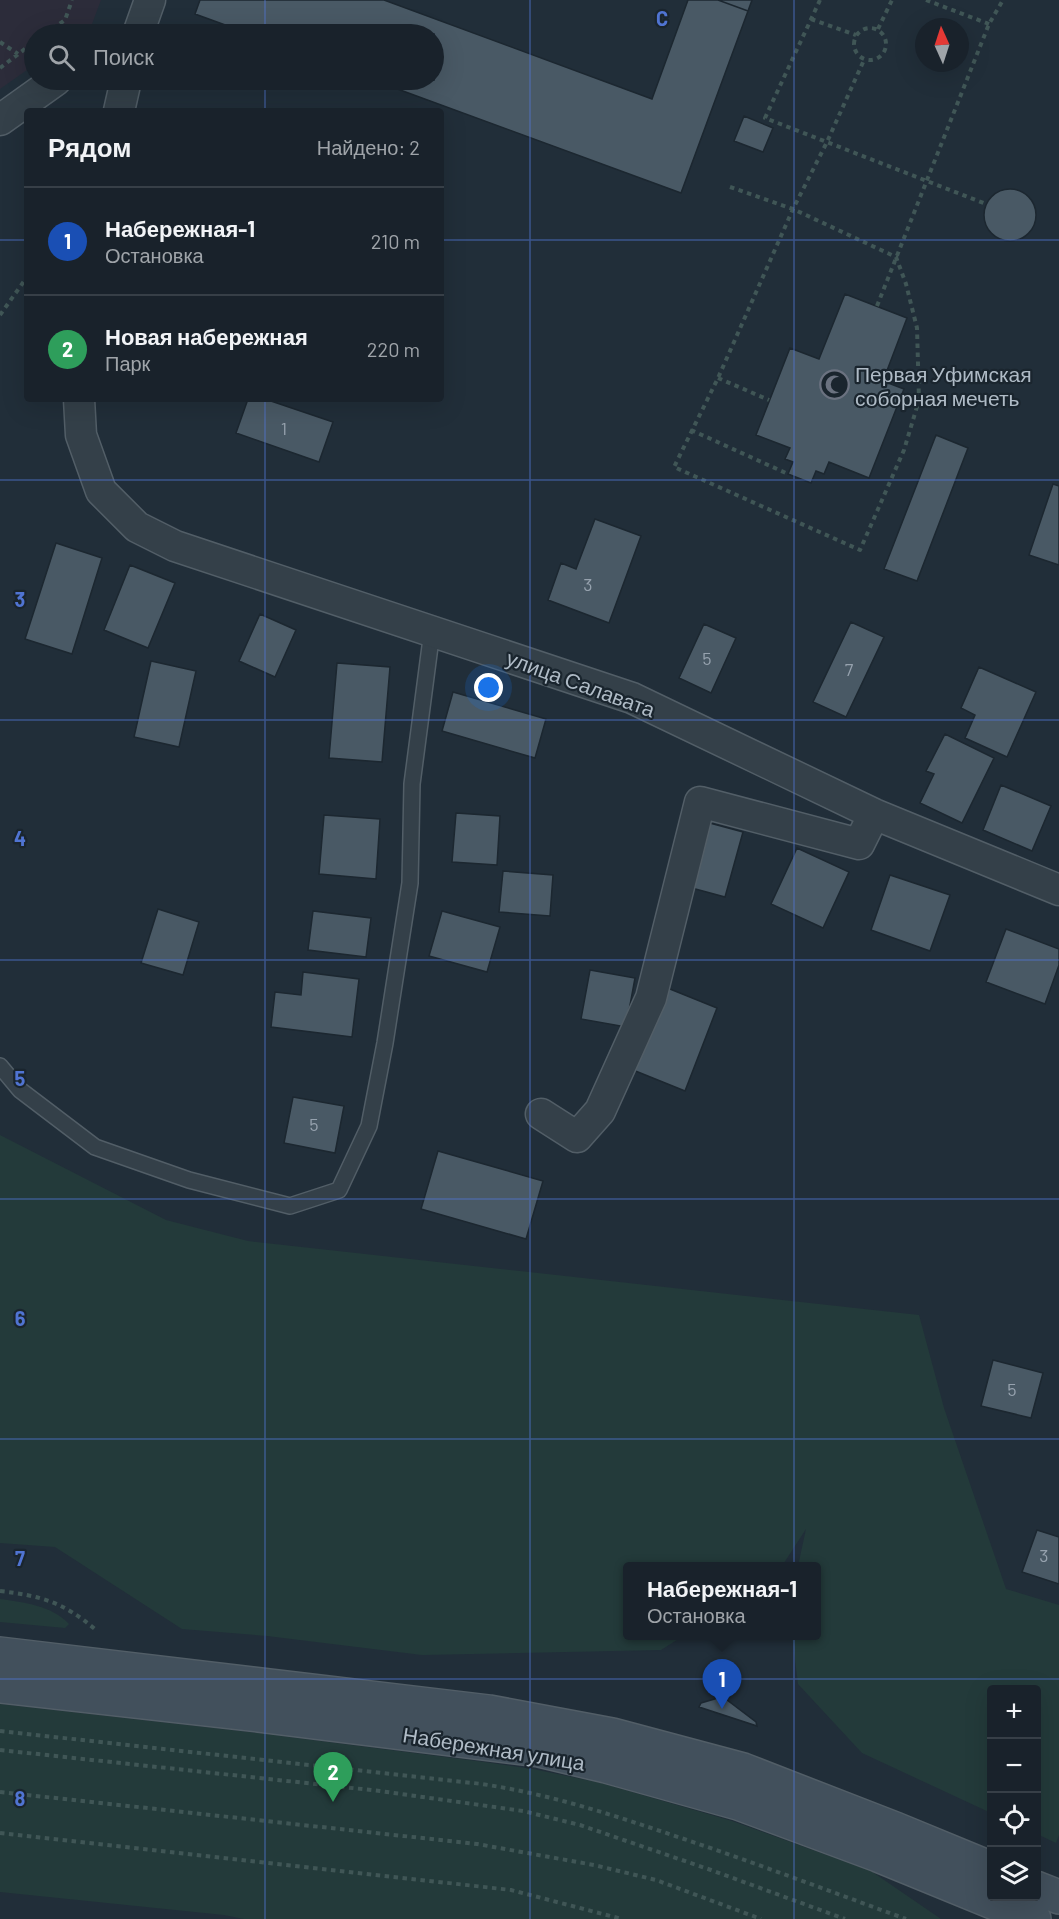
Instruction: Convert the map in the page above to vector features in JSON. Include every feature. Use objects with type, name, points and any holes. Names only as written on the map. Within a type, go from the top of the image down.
[{"type":"street","points":[[142,24],[150,0]]},
{"type":"street","points":[[0,120],[43,90]]},
{"type":"street","points":[[120,108],[124,90]]},
{"type":"street","name":"улица Салавата","points":[[79,402],[81,435],[101,491],[137,527],[175,546],[632,698],[874,814],[1059,890]]},
{"type":"street","points":[[541,1114],[577,1137],[600,1111],[651,998],[700,802],[859,844],[874,814]]},
{"type":"street","name":"Набережная улица","points":[[0,1654],[477,1711],[612,1735],[743,1770],[987,1867]]},
{"type":"street","name":"Набережная улица","points":[[0,1686],[539,1750],[738,1803],[878,1855],[1034,1919]]},
{"type":"street","points":[[1041,1890],[1059,1897]]},
{"type":"lane","points":[[0,1066],[20,1090],[95,1147],[189,1180],[290,1206],[339,1190],[369,1126],[385,1043],[410,883],[412,784],[432,631]]},
{"type":"path","points":[[59,24],[65,20],[72,0]]},
{"type":"path","points":[[820,0],[765,118],[986,204]]},
{"type":"path","points":[[878,29],[892,0]]},
{"type":"path","points":[[926,0],[989,24]]},
{"type":"path","points":[[877,306],[989,24],[1003,0]]},
{"type":"path","points":[[811,19],[856,34]]},
{"type":"path","points":[[870,27],[878,29],[884,35],[887,43],[886,51],[880,58],[864,60],[854,49],[856,34],[870,27]]},
{"type":"path","points":[[0,42],[18,54]]},
{"type":"path","points":[[0,68],[24,50]]},
{"type":"path","points":[[730,187],[793,209],[896,257],[906,284],[917,328],[919,400],[904,450],[860,550],[674,467],[690,430],[718,378],[793,209],[827,142],[864,60]]},
{"type":"path","points":[[0,315],[24,281]]},
{"type":"path","points":[[718,378],[770,400]]},
{"type":"path","points":[[690,430],[788,474]]},
{"type":"path","points":[[0,1591],[32,1594],[55,1602],[80,1616],[103,1636]]},
{"type":"path","points":[[0,1731],[471,1782],[528,1791],[592,1808],[720,1851],[906,1919]]},
{"type":"path","points":[[0,1750],[380,1791],[523,1811],[580,1825],[845,1919]]},
{"type":"path","points":[[0,1792],[477,1844],[594,1865],[656,1880],[761,1919]]},
{"type":"path","points":[[0,1833],[511,1890],[622,1919]]},
{"type":"shaded area","points":[[0,0],[101,0],[92,24],[24,24],[24,72],[0,89]]},
{"type":"green space","points":[[0,1135],[166,1220],[248,1241],[919,1315],[944,1408],[1006,1589],[1059,1605],[1059,1835],[1056,1843],[1041,1836],[1041,1685],[987,1685],[987,1811],[862,1753],[798,1684],[792,1640],[821,1640],[821,1562],[799,1562],[806,1529],[785,1562],[623,1562],[623,1640],[677,1640],[661,1650],[422,1655],[267,1636],[182,1629],[55,1547],[0,1543]]},
{"type":"green space","points":[[0,1599],[28,1603],[46,1609],[69,1624],[65,1628],[0,1622]]},
{"type":"green space","points":[[0,1704],[258,1733],[484,1762],[601,1783],[732,1821],[871,1871],[941,1919],[244,1919],[0,1892]]},
{"type":"building","points":[[200,0],[384,0],[652,99],[688,0],[718,0],[748,11],[681,193],[400,90],[444,90],[444,24],[222,24],[195,14]]},
{"type":"building","points":[[718,0],[752,0],[748,11]]},
{"type":"building","points":[[744,116],[773,128],[763,152],[734,141]]},
{"type":"building","points":[[1010,189],[1024,193],[1032,201],[1036,215],[1032,229],[1024,237],[1010,241],[996,237],[988,229],[984,215],[988,201],[996,193]]},
{"type":"building","name":"Первая Уфимская соборная мечеть","points":[[845,294],[907,318],[883,381],[904,389],[869,478],[829,462],[824,474],[816,471],[811,483],[788,474],[793,462],[785,459],[790,448],[756,435],[790,348],[819,359]]},
{"type":"building","points":[[247,402],[274,402],[333,422],[319,462],[236,433]]},
{"type":"building","points":[[936,435],[968,448],[917,581],[884,569]]},
{"type":"building","points":[[1053,484],[1059,486],[1059,565],[1029,555]]},
{"type":"building","points":[[595,519],[641,536],[609,623],[548,600],[561,563],[576,569]]},
{"type":"building","points":[[56,543],[102,558],[72,654],[25,639]]},
{"type":"building","points":[[130,565],[175,583],[148,648],[104,630]]},
{"type":"building","points":[[260,614],[296,630],[275,677],[239,661]]},
{"type":"building","points":[[851,622],[884,637],[846,717],[813,702]]},
{"type":"building","points":[[704,624],[736,638],[711,693],[679,678]]},
{"type":"building","points":[[151,661],[196,671],[179,747],[134,737]]},
{"type":"building","points":[[337,663],[390,667],[382,762],[329,758]]},
{"type":"building","points":[[979,667],[1036,692],[1007,757],[965,738],[975,715],[961,708]]},
{"type":"building","points":[[453,692],[546,719],[535,758],[442,731]]},
{"type":"building","points":[[945,734],[994,758],[962,823],[920,803],[934,774],[926,771]]},
{"type":"building","points":[[1001,785],[1051,806],[1032,851],[983,830]]},
{"type":"building","points":[[456,813],[500,816],[497,865],[452,862]]},
{"type":"building","points":[[324,815],[380,819],[376,879],[319,874]]},
{"type":"building","points":[[706,822],[743,832],[725,897],[688,887]]},
{"type":"building","points":[[797,848],[849,872],[823,928],[771,904]]},
{"type":"building","points":[[503,871],[553,875],[550,916],[499,912]]},
{"type":"building","points":[[890,875],[950,895],[930,951],[871,930]]},
{"type":"building","points":[[158,909],[199,922],[183,975],[141,963]]},
{"type":"building","points":[[313,911],[371,918],[366,957],[308,950]]},
{"type":"building","points":[[442,911],[500,927],[487,972],[429,956]]},
{"type":"building","points":[[1006,929],[1059,949],[1059,965],[1045,1004],[986,982]]},
{"type":"building","points":[[590,970],[635,978],[626,1027],[581,1019]]},
{"type":"building","points":[[303,972],[359,979],[352,1037],[271,1027],[275,992],[301,995]]},
{"type":"building","points":[[665,987],[717,1008],[685,1091],[633,1070]]},
{"type":"building","points":[[293,1097],[344,1106],[335,1153],[284,1143]]},
{"type":"building","points":[[438,1151],[543,1181],[526,1239],[421,1209]]},
{"type":"building","points":[[993,1360],[1043,1373],[1031,1418],[981,1406]]},
{"type":"building","points":[[1037,1530],[1059,1537],[1059,1584],[1022,1572]]},
{"type":"building","points":[[718,1698],[727,1700],[756,1722],[757,1726],[699,1707],[701,1703]]},
{"type":"place","name":"Первая Уфимская соборная мечеть","points":[[834,385]]},
{"type":"place","name":"Набережная-1","points":[[722,1709]]},
{"type":"place","name":"Новая набережная","points":[[333,1802]]}]
